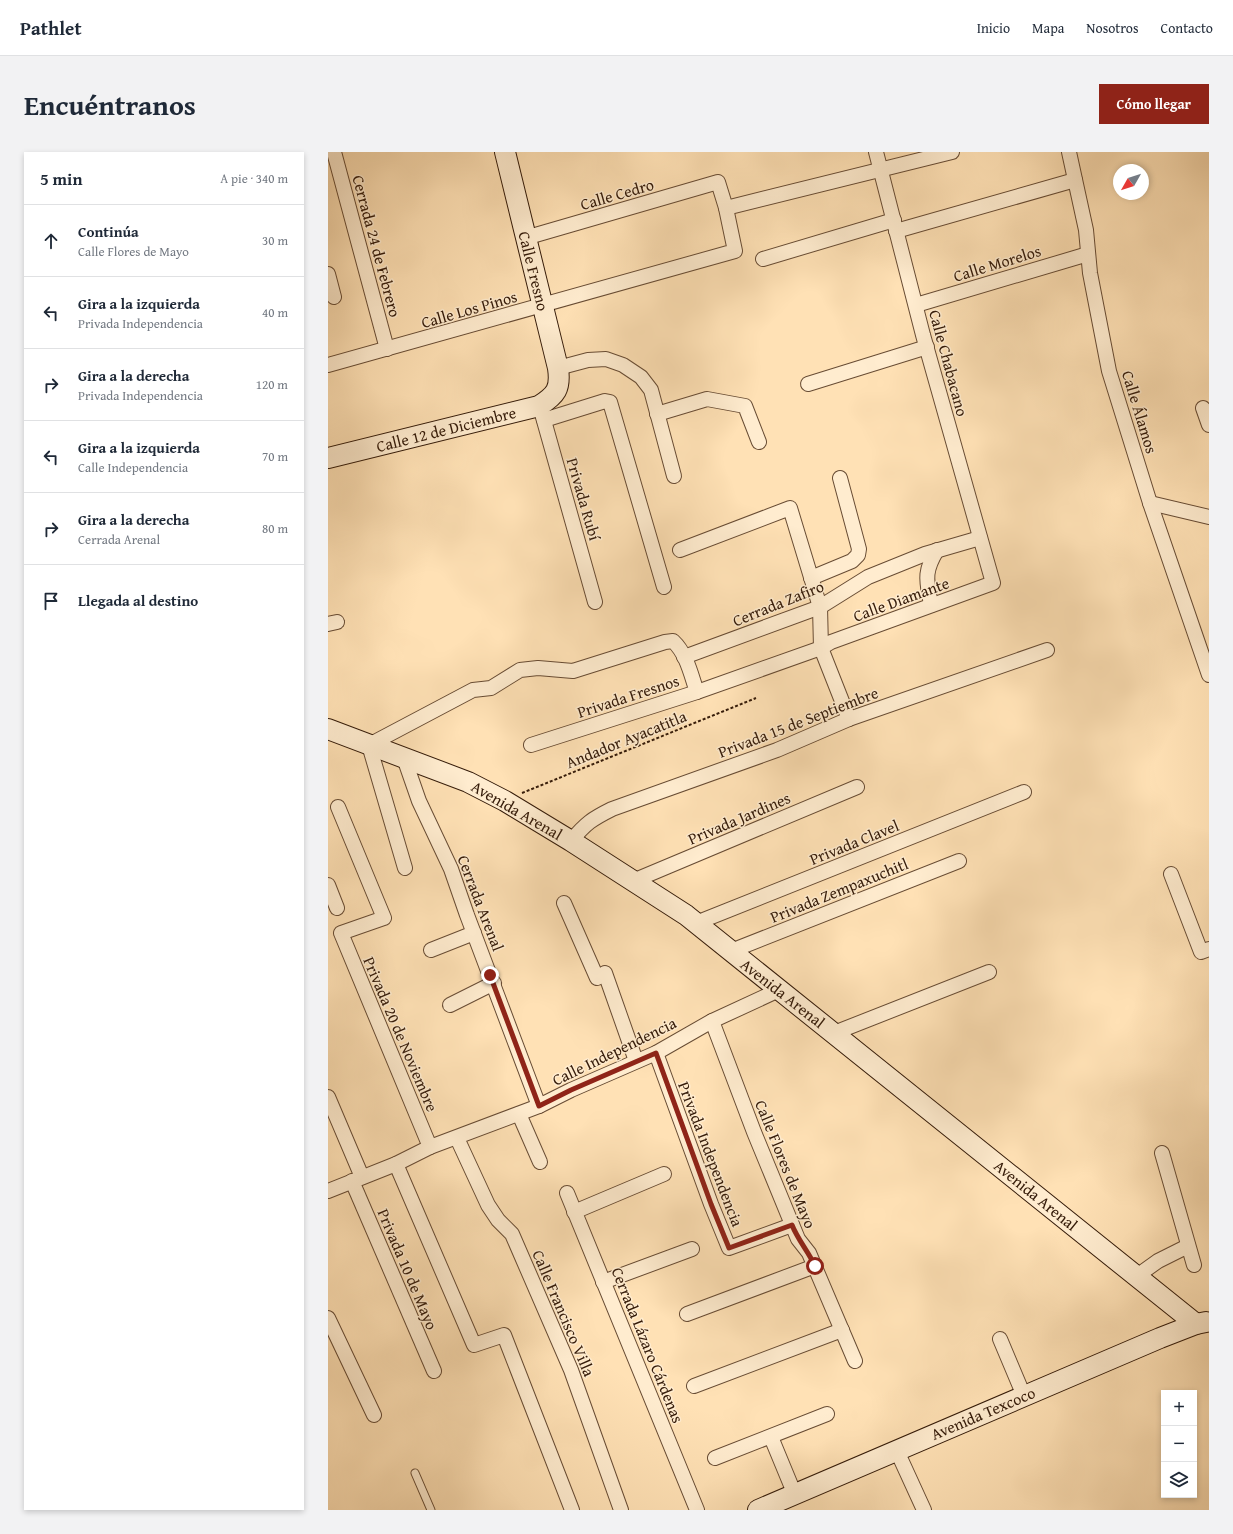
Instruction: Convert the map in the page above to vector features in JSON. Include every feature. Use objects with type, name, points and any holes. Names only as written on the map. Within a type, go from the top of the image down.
[{"type":"main road","name":"Calle Fresno","points":[[505,152],[558,368],[560,381],[558,389]]},
{"type":"main road","name":"Calle 12 de Diciembre","points":[[328,458],[542,412],[558,389]]},
{"type":"main road","name":"Avenida Arenal","points":[[328,729],[468,782],[504,800],[686,915],[1137,1276],[1203,1323]]},
{"type":"main road","name":"Avenida Texcoco","points":[[758,1510],[898,1451],[924,1438],[1203,1323]]},
{"type":"street","name":"Cerrada 24 de Febrero","points":[[334,152],[387,349]]},
{"type":"street","name":"Calle Chabacano","points":[[876,152],[927,347],[993,583]]},
{"type":"street","points":[[726,208],[952,152]]},
{"type":"street","name":"Calle Álamos","points":[[1072,152],[1075,180],[1086,230],[1090,273],[1109,371],[1150,503],[1209,675]]},
{"type":"street","points":[[763,259],[1075,180]]},
{"type":"street","name":"Calle Cedro","points":[[525,238],[718,182],[726,208]]},
{"type":"street","name":"Calle Los Pinos","points":[[328,365],[735,251],[726,208]]},
{"type":"street","name":"Calle Morelos","points":[[916,305],[1088,254]]},
{"type":"street","points":[[328,274],[334,297]]},
{"type":"street","points":[[808,384],[927,347]]},
{"type":"street","points":[[558,368],[588,360],[606,359],[623,365],[641,377],[651,390],[674,476]]},
{"type":"street","points":[[657,414],[707,399],[745,406],[759,442]]},
{"type":"street","name":"Calle 12 de Diciembre","points":[[542,412],[605,401],[610,402],[664,586]]},
{"type":"street","points":[[1204,408],[1209,425]]},
{"type":"street","name":"Privada Rubí","points":[[542,412],[595,602]]},
{"type":"street","points":[[811,578],[852,561],[858,555],[859,549],[840,478]]},
{"type":"street","points":[[1150,503],[1209,517]]},
{"type":"street","points":[[680,550],[790,508],[820,607],[821,648],[849,719]]},
{"type":"street","name":"Cerrada Zafiro","points":[[684,657],[820,607],[868,577],[931,552],[980,538]]},
{"type":"street","points":[[931,552],[927,572],[931,606]]},
{"type":"street","name":"Calle Diamante","points":[[697,692],[821,648],[831,642],[993,583]]},
{"type":"street","name":"Privada Fresnos","points":[[369,745],[473,690],[491,688],[520,670],[538,668],[573,671],[665,642],[673,641],[678,646],[684,657],[697,692],[531,745]]},
{"type":"street","name":"Privada 15 de Septiembre","points":[[571,841],[584,825],[612,808],[777,750],[849,719],[1047,650]]},
{"type":"street","points":[[369,745],[405,868]]},
{"type":"street","name":"Cerrada Arenal","points":[[404,758],[419,801],[451,869],[539,1106]]},
{"type":"street","name":"Privada Jardines","points":[[633,881],[857,786]]},
{"type":"street","name":"Privada Clavel","points":[[696,923],[1024,792]]},
{"type":"street","name":"Privada 20 de Noviembre","points":[[338,807],[384,918],[341,933],[430,1147]]},
{"type":"street","name":"Privada Zempaxuchitl","points":[[731,951],[959,861]]},
{"type":"street","points":[[1171,874],[1201,952],[1209,950]]},
{"type":"street","points":[[328,885],[337,908]]},
{"type":"street","points":[[564,903],[597,978],[605,973],[636,1061]]},
{"type":"street","points":[[430,950],[474,933]]},
{"type":"street","points":[[834,1033],[989,972]]},
{"type":"street","points":[[450,1005],[494,983]]},
{"type":"street","name":"Calle Independencia","points":[[328,1191],[396,1164],[430,1147],[539,1106],[571,1090],[656,1053],[712,1021],[779,990]]},
{"type":"street","name":"Calle Flores de Mayo","points":[[712,1021],[754,1132],[792,1225],[798,1239],[809,1253],[855,1361]]},
{"type":"street","name":"Privada Independencia","points":[[656,1053],[711,1204],[729,1248],[792,1225]]},
{"type":"street","name":"Privada 10 de Mayo","points":[[328,1097],[357,1179],[434,1371]]},
{"type":"street","points":[[520,1114],[540,1162]]},
{"type":"street","name":"Calle Francisco Villa","points":[[457,1138],[488,1205],[498,1220],[512,1234],[571,1370],[621,1510]]},
{"type":"street","points":[[1162,1153],[1194,1265]]},
{"type":"street","points":[[396,1164],[474,1345],[504,1335],[572,1510]]},
{"type":"street","points":[[574,1212],[664,1174]]},
{"type":"street","name":"Cerrada Lázaro Cárdenas","points":[[567,1193],[697,1510]]},
{"type":"street","points":[[1137,1276],[1158,1261],[1188,1246]]},
{"type":"street","points":[[603,1282],[692,1249]]},
{"type":"street","points":[[687,1314],[815,1266]]},
{"type":"street","points":[[328,1318],[374,1415]]},
{"type":"street","points":[[694,1386],[842,1330]]},
{"type":"street","points":[[1000,1339],[1024,1396]]},
{"type":"street","points":[[715,1458],[827,1414]]},
{"type":"street","points":[[771,1436],[795,1494]]},
{"type":"street","points":[[898,1451],[924,1510]]},
{"type":"lane","points":[[415,1473],[431,1510]]},
{"type":"path","name":"Andador Ayacatitla","points":[[504,800],[756,698]]},
{"type":"route","points":[[490,975],[539,1106],[571,1090],[656,1053],[711,1204],[729,1248],[792,1225],[798,1239],[809,1253],[815,1266]]}]
